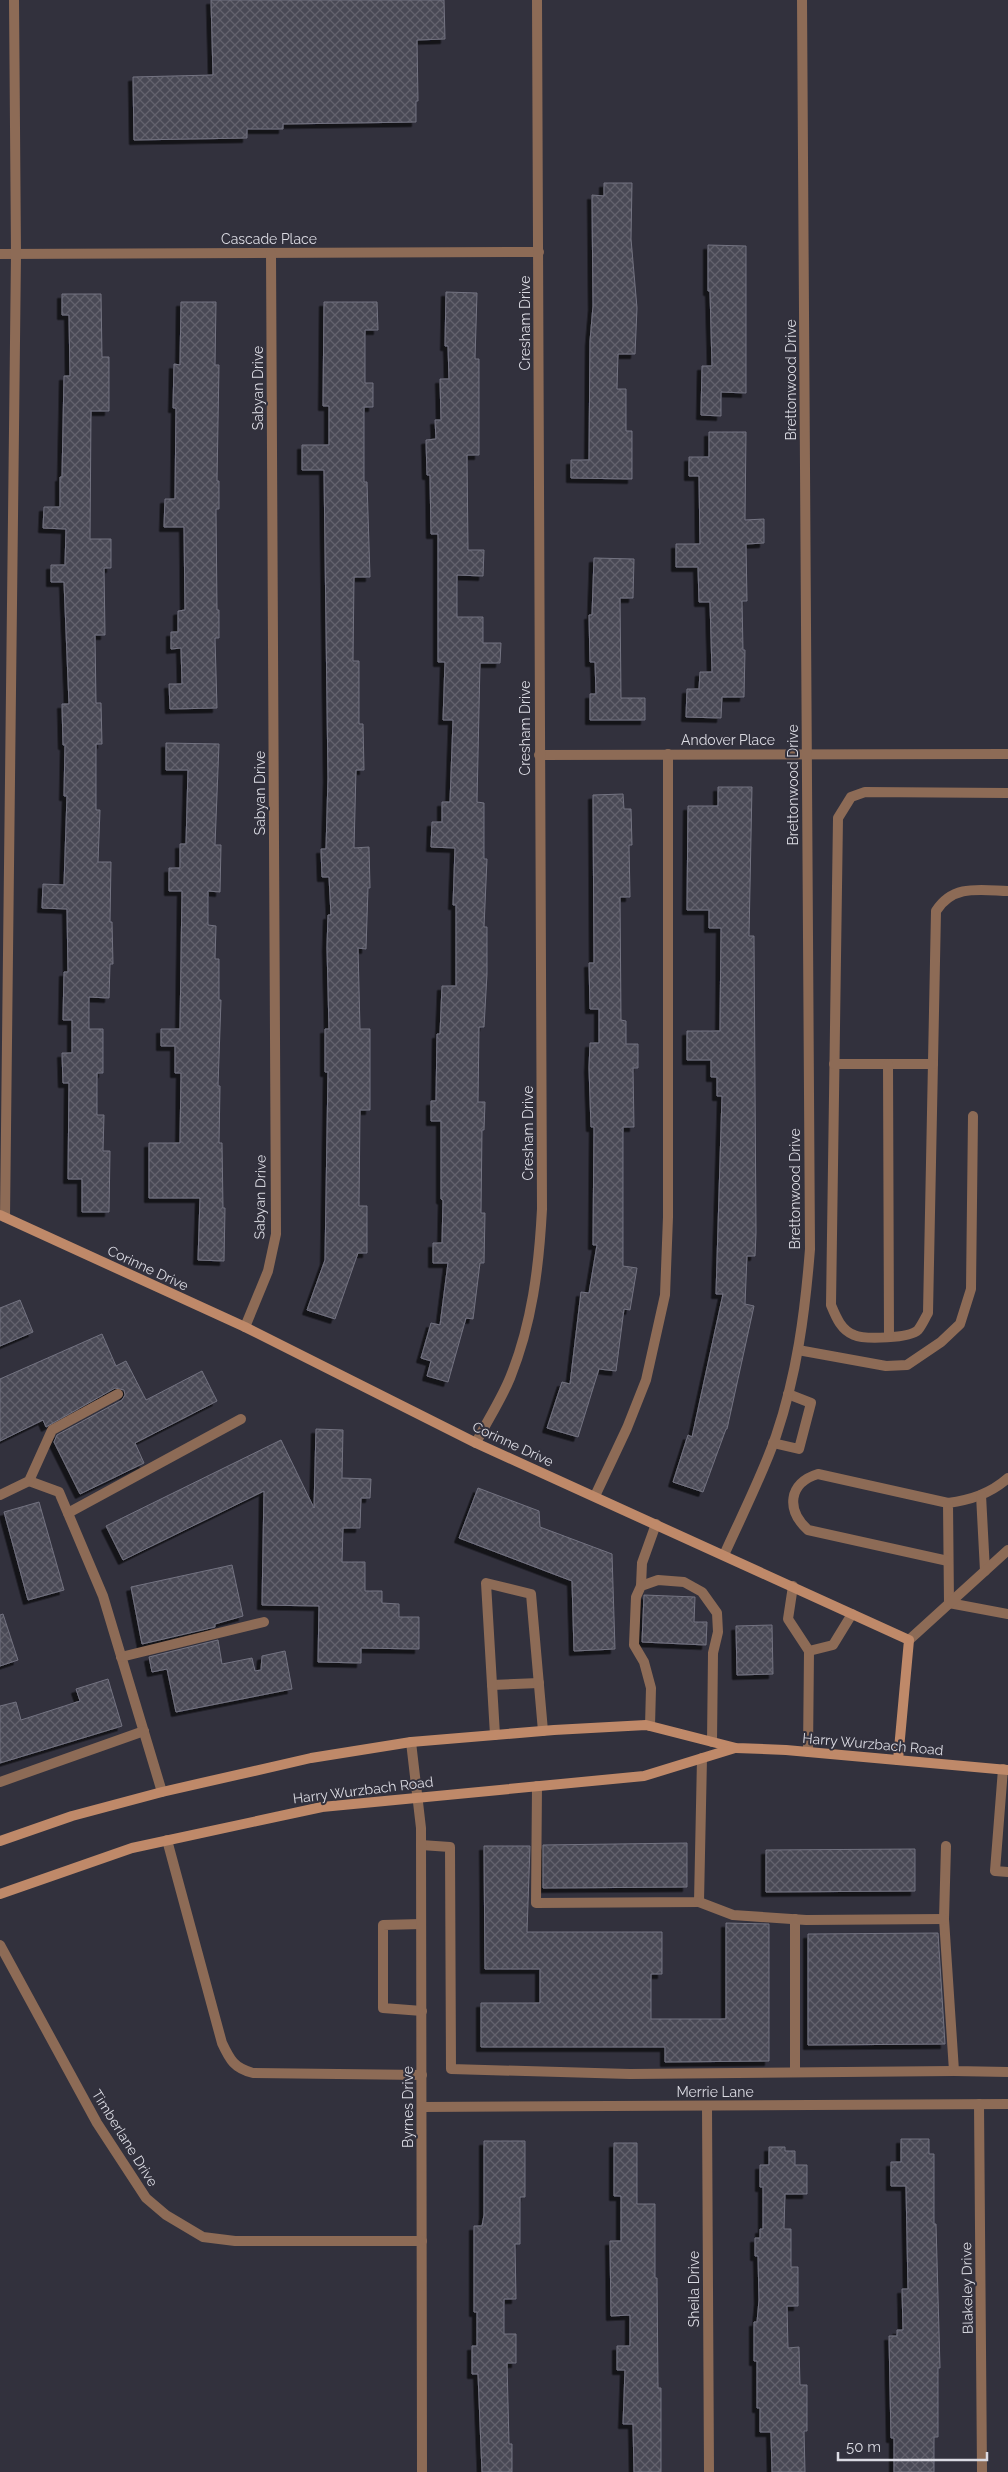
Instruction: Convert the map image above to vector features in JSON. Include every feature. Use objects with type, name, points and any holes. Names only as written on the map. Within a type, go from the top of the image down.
[{"type":"main road","name":"Corinne Drive","points":[[3,1216],[245,1327],[476,1443],[724,1554],[909,1640]]},
{"type":"main road","points":[[898,1760],[909,1640]]},
{"type":"main road","name":"Harry Wurzbach Road","points":[[0,1841],[72,1816],[162,1792],[311,1758],[411,1742],[495,1735],[650,1726],[736,1748],[808,1752],[1005,1770]]},
{"type":"main road","name":"Harry Wurzbach Road","points":[[0,1894],[132,1848],[322,1807],[644,1776],[736,1748]]},
{"type":"street","points":[[3,1216],[16,254],[14,0]]},
{"type":"street","name":"Cresham Drive","points":[[476,1443],[509,1379],[522,1345],[533,1300],[540,1255],[542,1209],[537,0]]},
{"type":"street","name":"Brettonwood Drive","points":[[724,1554],[773,1443],[788,1394],[805,1312],[810,1249],[802,0]]},
{"type":"street","name":"Cascade Place","points":[[0,254],[539,252]]},
{"type":"street","name":"Sabyan Drive","points":[[245,1327],[268,1271],[276,1234],[271,253]]},
{"type":"street","name":"Andover Place","points":[[539,754],[1008,754]]},
{"type":"street","points":[[595,1496],[627,1428],[646,1380],[665,1296],[668,1217],[668,754]]},
{"type":"street","points":[[1008,793],[865,792],[851,797],[844,804],[838,818],[831,1305],[838,1322],[854,1335],[889,1337],[918,1330],[928,1312],[936,911],[947,896],[956,893],[970,890],[1008,891]]},
{"type":"street","points":[[834,1064],[933,1064]]},
{"type":"street","points":[[888,1064],[889,1337]]},
{"type":"street","points":[[798,1350],[886,1366],[907,1365],[941,1342],[960,1324],[971,1289],[973,1116]]},
{"type":"street","points":[[0,1495],[29,1481],[52,1430],[118,1394]]},
{"type":"street","points":[[773,1443],[798,1449],[811,1403],[788,1394]]},
{"type":"street","points":[[68,1513],[241,1419]]},
{"type":"street","points":[[948,1562],[808,1530],[799,1522],[794,1512],[794,1494],[807,1478],[818,1474],[948,1503],[967,1501],[981,1495],[1008,1478]]},
{"type":"street","points":[[29,1481],[59,1492],[68,1513],[102,1596],[162,1792]]},
{"type":"street","points":[[981,1495],[985,1571]]},
{"type":"street","points":[[948,1503],[948,1603]]},
{"type":"street","points":[[650,1726],[652,1688],[644,1662],[634,1645],[636,1597],[641,1586],[642,1563],[656,1524]]},
{"type":"street","points":[[909,1640],[1008,1550]]},
{"type":"street","points":[[641,1586],[658,1580],[684,1582],[702,1592],[717,1613],[718,1632],[713,1652],[712,1742]]},
{"type":"street","points":[[495,1735],[486,1583],[531,1594],[543,1732]]},
{"type":"street","points":[[793,1586],[788,1619],[809,1651],[808,1752]]},
{"type":"street","points":[[948,1603],[1008,1614]]},
{"type":"street","points":[[809,1651],[833,1645],[852,1614]]},
{"type":"street","points":[[121,1658],[264,1622]]},
{"type":"street","points":[[492,1685],[539,1683]]},
{"type":"street","points":[[0,1782],[144,1731]]},
{"type":"street","name":"Byrnes Drive","points":[[411,1742],[418,1797],[421,1845],[422,2472]]},
{"type":"street","points":[[699,1902],[702,1758]]},
{"type":"street","points":[[1005,1770],[995,1870],[1008,1872]]},
{"type":"street","points":[[537,1786],[536,1903],[699,1902],[733,1915],[795,1919],[944,1919]]},
{"type":"street","points":[[167,1840],[222,2043],[231,2062],[240,2070],[253,2073],[422,2075]]},
{"type":"street","points":[[421,1845],[450,1847],[451,2070],[630,2074],[1008,2072]]},
{"type":"street","points":[[946,1846],[944,1919],[954,2071]]},
{"type":"street","points":[[795,1919],[795,2072]]},
{"type":"street","points":[[422,1924],[383,1925],[384,2008],[422,2011]]},
{"type":"street","name":"Timberlane Drive","points":[[0,1945],[97,2123],[146,2198],[166,2216],[203,2237],[235,2241],[422,2241]]},
{"type":"street","name":"Blakeley Drive","points":[[979,2104],[982,2472]]},
{"type":"street","name":"Merrie Lane","points":[[422,2107],[1008,2104]]},
{"type":"street","name":"Sheila Drive","points":[[707,2106],[709,2472]]},
{"type":"building","points":[[211,0],[444,0],[445,39],[417,40],[418,101],[416,101],[416,122],[283,124],[283,129],[247,129],[247,138],[134,140],[133,77],[213,75]]},
{"type":"building","points":[[604,183],[632,183],[631,239],[637,308],[635,354],[618,354],[617,389],[626,389],[626,431],[632,431],[632,479],[571,478],[571,460],[589,460],[590,341],[593,306],[592,195],[604,196]]},
{"type":"building","points":[[708,245],[746,246],[746,393],[721,392],[721,416],[701,415],[702,366],[712,366],[710,291],[708,291]]},
{"type":"building","points":[[446,292],[477,293],[475,359],[479,359],[479,455],[467,455],[468,550],[484,550],[483,576],[457,575],[457,617],[483,617],[483,643],[501,643],[500,663],[480,663],[477,802],[484,803],[484,859],[487,859],[484,927],[487,927],[487,974],[484,1027],[479,1027],[478,1102],[485,1102],[484,1130],[482,1130],[481,1213],[485,1213],[484,1263],[480,1263],[473,1319],[466,1318],[448,1382],[427,1376],[431,1361],[421,1358],[431,1323],[440,1325],[448,1263],[433,1263],[433,1243],[442,1243],[443,1200],[441,1199],[441,1121],[431,1121],[431,1101],[436,1101],[437,1034],[440,1034],[442,986],[456,986],[456,905],[453,905],[455,848],[431,847],[432,822],[442,822],[442,802],[450,802],[453,720],[443,720],[445,662],[438,662],[438,534],[431,534],[430,475],[427,475],[426,440],[436,439],[435,420],[441,420],[440,379],[449,379],[448,346],[445,346]]},
{"type":"building","points":[[62,294],[101,294],[102,357],[109,357],[109,411],[91,411],[90,539],[111,539],[111,568],[104,568],[105,635],[95,635],[96,703],[101,703],[102,744],[96,744],[96,810],[100,810],[98,862],[111,862],[110,922],[112,922],[113,964],[110,964],[109,998],[89,997],[89,1029],[103,1029],[103,1073],[97,1073],[97,1115],[104,1115],[103,1151],[110,1151],[109,1212],[82,1212],[82,1179],[68,1179],[69,1083],[63,1083],[62,1053],[72,1053],[72,1020],[63,1020],[64,972],[68,972],[67,909],[42,908],[43,884],[64,885],[67,796],[64,796],[65,745],[63,745],[62,704],[69,704],[64,582],[51,582],[51,565],[65,565],[66,529],[43,528],[44,507],[60,507],[64,376],[70,376],[69,315],[62,315]]},
{"type":"building","points":[[181,302],[216,302],[215,365],[219,365],[217,481],[219,481],[219,509],[216,509],[219,638],[215,638],[217,708],[170,709],[169,684],[182,684],[181,648],[171,649],[171,632],[178,632],[178,611],[185,610],[184,527],[164,527],[165,499],[175,499],[176,408],[173,408],[174,364],[180,365]]},
{"type":"building","points":[[324,302],[377,302],[378,330],[365,330],[365,383],[373,383],[373,407],[364,407],[364,482],[367,482],[370,577],[354,577],[353,661],[359,661],[359,724],[363,724],[364,770],[356,770],[354,848],[369,847],[370,888],[368,888],[366,949],[358,948],[360,1029],[370,1029],[370,1110],[360,1110],[359,1206],[367,1206],[367,1253],[358,1253],[335,1319],[307,1310],[325,1260],[328,1072],[325,1072],[325,1029],[329,1029],[327,947],[328,915],[331,915],[329,877],[322,877],[321,849],[326,849],[328,778],[324,470],[302,470],[302,445],[329,445],[329,406],[323,406]]},
{"type":"building","points":[[709,432],[746,432],[745,520],[764,519],[764,543],[746,544],[747,601],[742,601],[743,650],[745,650],[744,697],[722,697],[721,718],[686,717],[687,689],[699,689],[700,672],[712,672],[710,602],[699,602],[698,567],[676,567],[676,544],[700,544],[699,476],[689,476],[689,457],[709,457]]},
{"type":"building","points":[[594,558],[634,559],[633,598],[620,598],[621,698],[645,698],[645,720],[590,720],[590,694],[596,694],[595,662],[590,662],[589,615],[592,615]]},
{"type":"building","points":[[166,743],[219,744],[215,845],[221,845],[220,892],[208,891],[208,925],[216,926],[215,959],[219,959],[219,1000],[221,1000],[218,1086],[220,1086],[219,1143],[222,1143],[223,1208],[225,1208],[224,1261],[198,1260],[200,1198],[149,1198],[149,1143],[180,1143],[181,1073],[175,1073],[175,1046],[161,1046],[161,1029],[180,1029],[182,891],[169,891],[169,868],[180,868],[180,844],[186,844],[188,770],[166,770]]},
{"type":"building","points":[[718,787],[752,787],[749,936],[754,936],[756,1233],[755,1256],[747,1256],[745,1304],[754,1306],[727,1429],[703,1492],[673,1482],[688,1435],[692,1437],[723,1294],[716,1294],[722,1096],[717,1096],[717,1077],[711,1077],[711,1060],[687,1060],[687,1031],[720,1031],[721,928],[709,928],[709,910],[687,910],[688,806],[718,806]]},
{"type":"building","points":[[623,794],[624,809],[631,809],[632,845],[629,845],[630,897],[620,897],[621,1020],[626,1021],[626,1044],[638,1044],[638,1068],[633,1068],[634,1127],[623,1127],[623,1266],[637,1268],[630,1310],[624,1309],[616,1371],[599,1369],[578,1437],[547,1428],[562,1382],[570,1384],[581,1292],[589,1293],[597,1245],[593,1245],[594,1127],[591,1127],[589,1068],[590,1043],[599,1043],[599,1009],[590,1009],[589,963],[594,963],[593,795]]},
{"type":"building","points":[[20,1300],[33,1332],[0,1346],[0,1308]]},
{"type":"building","points":[[102,1334],[116,1366],[126,1361],[146,1400],[202,1371],[217,1401],[135,1443],[144,1463],[80,1494],[54,1442],[57,1435],[122,1400],[125,1395],[124,1390],[115,1388],[46,1427],[43,1420],[0,1441],[0,1379]]},
{"type":"building","points":[[316,1429],[343,1430],[342,1478],[371,1479],[370,1498],[361,1498],[360,1528],[343,1528],[342,1562],[365,1562],[365,1591],[382,1591],[382,1603],[399,1604],[399,1617],[419,1617],[419,1649],[361,1648],[361,1663],[318,1662],[319,1606],[262,1605],[264,1491],[123,1560],[106,1526],[281,1440],[314,1508]]},
{"type":"building","points":[[478,1488],[539,1511],[540,1527],[612,1554],[615,1649],[574,1651],[572,1581],[459,1538]]},
{"type":"building","points":[[39,1502],[64,1590],[28,1600],[4,1512]]},
{"type":"building","points":[[232,1565],[243,1616],[215,1624],[215,1627],[142,1644],[131,1587]]},
{"type":"building","points":[[644,1595],[695,1597],[694,1622],[707,1622],[706,1645],[642,1642]]},
{"type":"building","points":[[3,1614],[18,1660],[0,1666],[0,1615]]},
{"type":"building","points":[[772,1625],[773,1674],[737,1675],[736,1626]]},
{"type":"building","points":[[218,1640],[222,1664],[252,1658],[255,1671],[261,1670],[262,1656],[285,1651],[292,1689],[176,1712],[167,1669],[152,1672],[149,1657]]},
{"type":"building","points":[[108,1679],[122,1726],[0,1763],[0,1706],[16,1702],[21,1720],[80,1701],[76,1689]]},
{"type":"building","points":[[687,1843],[687,1887],[543,1888],[543,1845]]},
{"type":"building","points":[[484,1846],[530,1846],[527,1932],[662,1932],[662,1974],[651,1974],[651,2019],[726,2019],[726,1923],[769,1924],[769,2061],[665,2062],[665,2047],[481,2047],[481,2003],[540,2003],[540,1969],[485,1969]]},
{"type":"building","points":[[915,1849],[915,1891],[766,1892],[766,1850]]},
{"type":"building","points":[[938,1933],[945,2044],[808,2045],[808,1934]]},
{"type":"building","points":[[901,2139],[929,2139],[929,2154],[934,2154],[934,2224],[936,2224],[940,2368],[938,2368],[938,2437],[934,2437],[934,2472],[894,2472],[894,2438],[891,2438],[889,2336],[897,2336],[897,2330],[903,2330],[902,2289],[908,2289],[906,2186],[891,2186],[891,2162],[901,2162]]},
{"type":"building","points":[[484,2141],[525,2141],[525,2197],[520,2197],[520,2244],[515,2244],[516,2299],[504,2299],[504,2334],[516,2334],[516,2363],[507,2363],[509,2444],[512,2444],[512,2472],[482,2472],[478,2374],[472,2374],[472,2346],[477,2346],[477,2312],[474,2312],[474,2226],[482,2226],[484,2215]]},
{"type":"building","points":[[614,2143],[637,2143],[637,2204],[655,2204],[658,2388],[661,2388],[661,2472],[634,2472],[633,2424],[623,2424],[625,2370],[617,2370],[617,2346],[630,2346],[630,2315],[611,2316],[610,2241],[621,2241],[621,2196],[614,2196]]},
{"type":"building","points":[[769,2147],[785,2147],[785,2151],[795,2151],[795,2165],[807,2165],[807,2194],[785,2194],[784,2229],[791,2229],[791,2267],[798,2267],[798,2306],[787,2306],[788,2348],[799,2347],[800,2385],[807,2385],[807,2431],[804,2431],[805,2472],[772,2472],[771,2432],[760,2432],[760,2408],[757,2408],[757,2361],[754,2361],[754,2322],[757,2322],[759,2300],[758,2256],[755,2256],[755,2238],[760,2238],[760,2229],[763,2229],[763,2187],[760,2187],[760,2165],[769,2165]]}]
